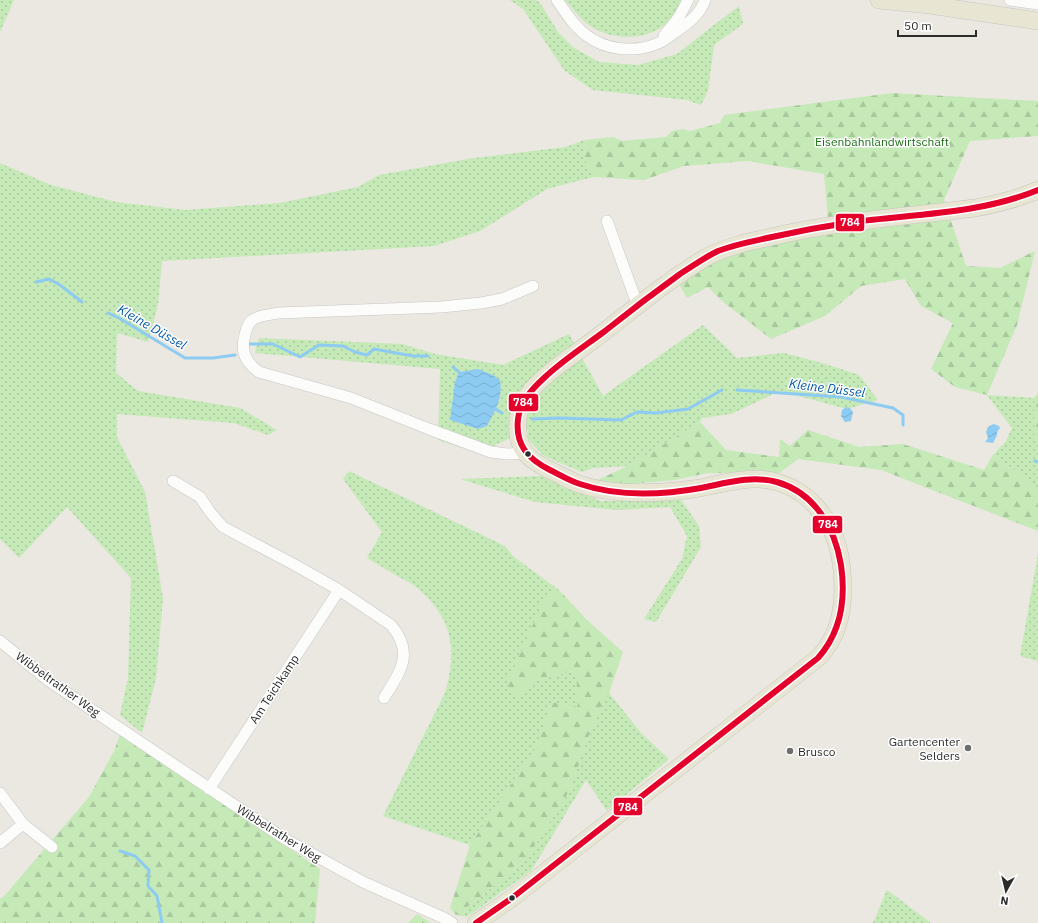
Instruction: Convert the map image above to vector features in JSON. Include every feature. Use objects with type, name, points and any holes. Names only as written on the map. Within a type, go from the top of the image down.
[{"type":"main road","points":[[879,0],[969,5],[1038,21]]},
{"type":"main road","points":[[484,921],[818,658],[827,649],[834,635],[842,607],[843,582],[841,561],[835,539],[827,520],[815,504],[803,494],[778,483],[760,479],[741,480],[669,492],[641,493],[616,491],[580,484],[541,466],[526,453],[519,439],[518,426],[519,410],[526,397],[538,382],[638,306],[708,256],[744,243],[818,227],[1000,204],[1038,190]]},
{"type":"street","points":[[556,0],[578,28],[588,37],[612,47],[628,49],[657,44],[695,17],[705,0]]},
{"type":"street","points":[[657,44],[679,17],[688,0]]},
{"type":"street","points":[[1010,0],[1038,4]]},
{"type":"street","points":[[607,221],[638,306]]},
{"type":"street","points":[[526,453],[507,454],[491,452],[428,429],[351,398],[259,372],[251,366],[244,356],[243,342],[247,328],[251,321],[261,316],[278,313],[441,307],[481,303],[502,299],[533,286]]},
{"type":"street","points":[[173,481],[200,498],[223,527],[339,590],[391,625],[397,632],[402,642],[402,669],[384,698]]},
{"type":"street","name":"Am Teichkamp","points":[[209,788],[339,590]]},
{"type":"street","name":"Wibbeltrather Weg","points":[[0,641],[49,681],[116,726]]},
{"type":"street","name":"Wibbelrather Weg","points":[[116,726],[285,839],[363,882],[452,923]]},
{"type":"street","points":[[0,794],[23,824],[52,847]]},
{"type":"street","points":[[0,843],[23,824]]},
{"type":"green space","points":[[0,0],[14,0],[0,32]]},
{"type":"green space","points":[[510,0],[536,0],[540,3],[558,32],[574,48],[599,62],[638,65],[677,54],[739,6],[743,24],[714,45],[708,91],[701,105],[687,100],[593,90],[565,71],[523,9]]},
{"type":"green space","points":[[565,0],[683,0],[677,11],[666,25],[646,34],[628,37],[610,35],[594,28],[582,19]]},
{"type":"green space","name":"Eisenbahnlandwirtschaft","points":[[892,93],[1038,101],[1038,136],[970,141],[944,200],[966,266],[1000,268],[1035,251],[1017,325],[987,395],[955,387],[931,369],[953,323],[921,306],[905,279],[861,286],[825,316],[771,339],[722,301],[708,287],[687,298],[678,282],[713,258],[829,230],[824,174],[748,161],[684,166],[644,180],[593,177],[585,159],[584,140],[613,137],[622,141],[666,137],[672,131],[683,129],[690,131],[720,123],[724,115]]},
{"type":"green space","points":[[584,140],[585,159],[593,177],[547,189],[480,231],[434,246],[162,261],[158,305],[148,342],[117,333],[116,373],[138,391],[240,408],[277,430],[268,435],[234,423],[117,414],[117,437],[145,492],[163,598],[156,678],[142,733],[120,715],[128,678],[131,578],[67,507],[19,558],[0,539],[0,163],[51,185],[116,202],[185,210],[280,203],[358,187],[379,175],[474,158],[566,147]]},
{"type":"green space","points":[[703,325],[737,358],[784,353],[822,363],[859,375],[878,400],[847,409],[780,391],[731,414],[702,418],[700,422],[628,466],[593,468],[582,472],[544,456],[528,439],[528,430],[478,453],[438,440],[440,369],[255,353],[259,338],[402,344],[435,354],[503,365],[569,334],[603,396]]},
{"type":"green space","points":[[1038,393],[1038,439],[1034,438],[1034,398]]},
{"type":"green space","points":[[987,395],[1034,398],[1034,438],[1038,439],[1038,487],[993,455],[1006,441],[1012,428]]},
{"type":"green space","points":[[700,422],[726,450],[779,457],[780,439],[790,446],[808,430],[859,447],[903,444],[984,470],[993,455],[1038,487],[1038,531],[881,470],[798,459],[778,474],[708,473],[675,480],[630,484],[593,482],[628,466]]},
{"type":"green space","points":[[349,471],[505,546],[514,557],[559,590],[544,600],[518,695],[533,681],[577,670],[578,708],[552,702],[535,749],[470,845],[383,816],[445,693],[451,661],[451,647],[449,634],[444,621],[437,609],[427,598],[413,585],[367,558],[382,532],[343,479]]},
{"type":"green space","points":[[541,476],[564,487],[601,501],[681,500],[699,526],[701,547],[656,622],[644,619],[682,559],[687,536],[670,507],[617,510],[535,502],[460,479]]},
{"type":"green space","points":[[1038,554],[1038,661],[1020,656]]},
{"type":"green space","points":[[559,590],[586,619],[623,652],[609,693],[591,729],[570,790],[527,858],[478,899],[456,915],[450,908],[470,845],[535,749],[552,702],[578,707],[576,670],[533,681],[518,695],[505,687],[544,600]]},
{"type":"green space","points":[[609,693],[642,734],[669,759],[607,811],[586,780],[531,871],[467,917],[456,915],[478,899],[527,858],[570,790],[591,729]]},
{"type":"green space","points":[[120,735],[320,869],[315,923],[0,923],[0,899],[89,797],[114,751]]},
{"type":"green space","points":[[887,890],[931,923],[873,923]]},
{"type":"green space","points":[[417,914],[431,923],[408,923]]},
{"type":"water","points":[[478,369],[493,375],[500,380],[501,387],[498,404],[487,426],[478,429],[450,420],[455,382],[459,372]]},
{"type":"water","points":[[846,407],[850,408],[853,412],[851,421],[845,422],[841,416],[842,410]]},
{"type":"water","points":[[994,424],[1000,428],[993,443],[985,442],[988,438],[986,432],[988,427]]},
{"type":"waterway","name":"Kleine Düssel","points":[[36,282],[49,279],[60,285],[82,302]]},
{"type":"waterway","name":"Kleine Düssel","points":[[108,313],[119,318],[185,358],[213,358],[235,355]]},
{"type":"waterway","name":"Kleine Düssel","points":[[249,344],[273,344],[300,357],[319,345],[343,346],[355,352],[367,355],[374,349],[413,356],[428,356]]},
{"type":"waterway","name":"Kleine Düssel","points":[[453,367],[462,375]]},
{"type":"waterway","name":"Kleine Düssel","points":[[532,419],[559,418],[621,420],[637,412],[656,413],[688,409],[722,390]]},
{"type":"waterway","name":"Kleine Düssel","points":[[737,390],[841,397],[893,408],[903,415],[903,425]]},
{"type":"waterway","name":"Kleine Düssel","points":[[494,408],[502,413]]},
{"type":"waterway","points":[[120,851],[135,856],[149,870],[148,886],[157,896],[162,923]]},
{"type":"transit line","name":"784","points":[[476,923],[512,898],[818,658],[826,648],[837,626],[842,603],[843,590],[841,565],[834,538],[821,514],[802,494],[777,482],[758,479],[739,480],[701,488],[671,492],[640,494],[609,491],[576,483],[542,466],[529,456],[521,444],[518,419],[521,407],[527,396],[551,371],[566,359],[680,274],[718,251],[752,241],[833,225],[970,209],[1016,198],[1038,190]]},
{"type":"place","name":"Gartencenter Selders","points":[[968,748]]},
{"type":"place","name":"Brusco","points":[[790,751]]}]
